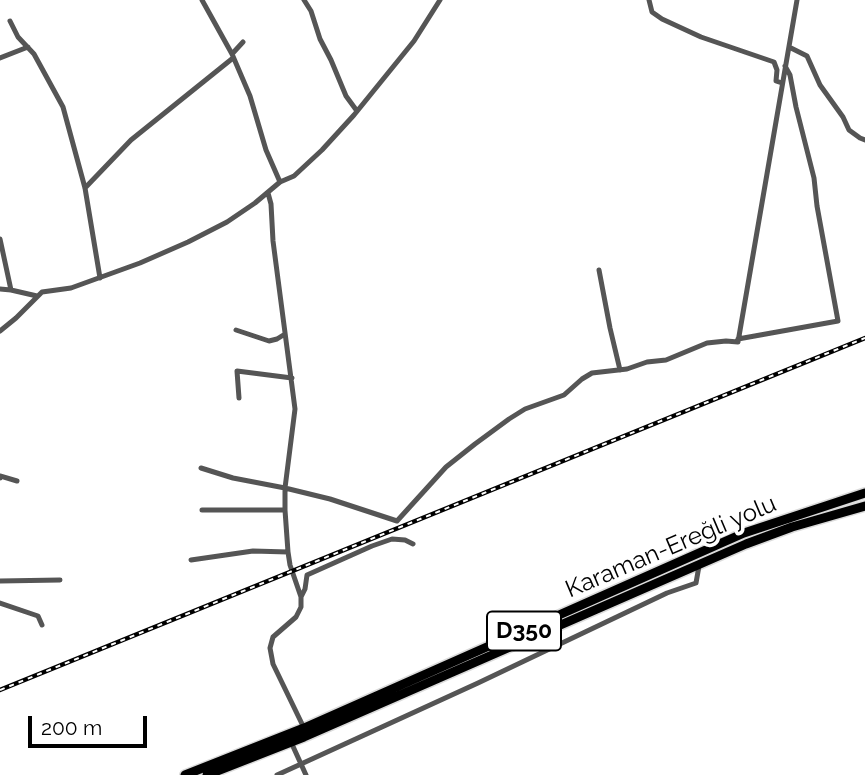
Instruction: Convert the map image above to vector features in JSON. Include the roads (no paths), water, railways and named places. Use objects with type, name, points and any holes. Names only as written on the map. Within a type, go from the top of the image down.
[{"type":"highway","name":"Karaman-Ereğli yolu","points":[[185,775],[303,728],[744,533],[865,493]]},
{"type":"highway","name":"Karaman-Ereğli yolu","points":[[207,775],[291,742],[746,544],[792,527],[865,506]]},
{"type":"street","points":[[202,0],[250,96],[266,150],[280,182]]},
{"type":"street","points":[[304,0],[346,96],[357,111]]},
{"type":"street","points":[[0,331],[42,292],[71,288],[188,242],[227,222],[280,182],[294,176],[357,111],[414,41],[440,0]]},
{"type":"street","points":[[649,0],[652,12],[662,19],[701,37],[775,62],[776,81],[782,83]]},
{"type":"street","points":[[738,340],[797,0]]},
{"type":"street","points":[[10,21],[63,107],[85,188],[100,278]]},
{"type":"street","points":[[85,188],[131,140],[232,56],[243,42]]},
{"type":"street","points":[[0,58],[28,47]]},
{"type":"street","points":[[789,47],[807,56],[820,85],[849,130],[865,140]]},
{"type":"street","points":[[201,468],[360,508],[397,521],[446,467],[509,419],[525,409],[564,395],[592,373],[666,360],[707,343],[738,340],[838,321],[814,178],[790,75],[785,66]]},
{"type":"street","points":[[268,193],[295,409],[285,488],[285,510],[290,565],[301,597],[301,607],[296,617],[273,637],[270,648],[273,664],[303,728]]},
{"type":"street","points":[[0,239],[11,290]]},
{"type":"street","points":[[599,270],[620,370]]},
{"type":"street","points":[[0,289],[37,296]]},
{"type":"street","points":[[236,330],[269,341],[285,334]]},
{"type":"street","points":[[239,398],[237,371],[292,378]]},
{"type":"street","points":[[0,478],[17,481]]},
{"type":"street","points":[[202,510],[285,510]]},
{"type":"street","points":[[301,597],[307,575],[392,539],[413,544]]},
{"type":"street","points":[[191,560],[253,551],[288,552]]},
{"type":"street","points":[[277,775],[667,593],[696,583],[699,566]]},
{"type":"street","points":[[0,581],[60,580]]},
{"type":"street","points":[[0,603],[38,616],[43,625]]},
{"type":"street","points":[[291,742],[306,775]]},
{"type":"railway","points":[[0,690],[865,338]]}]
